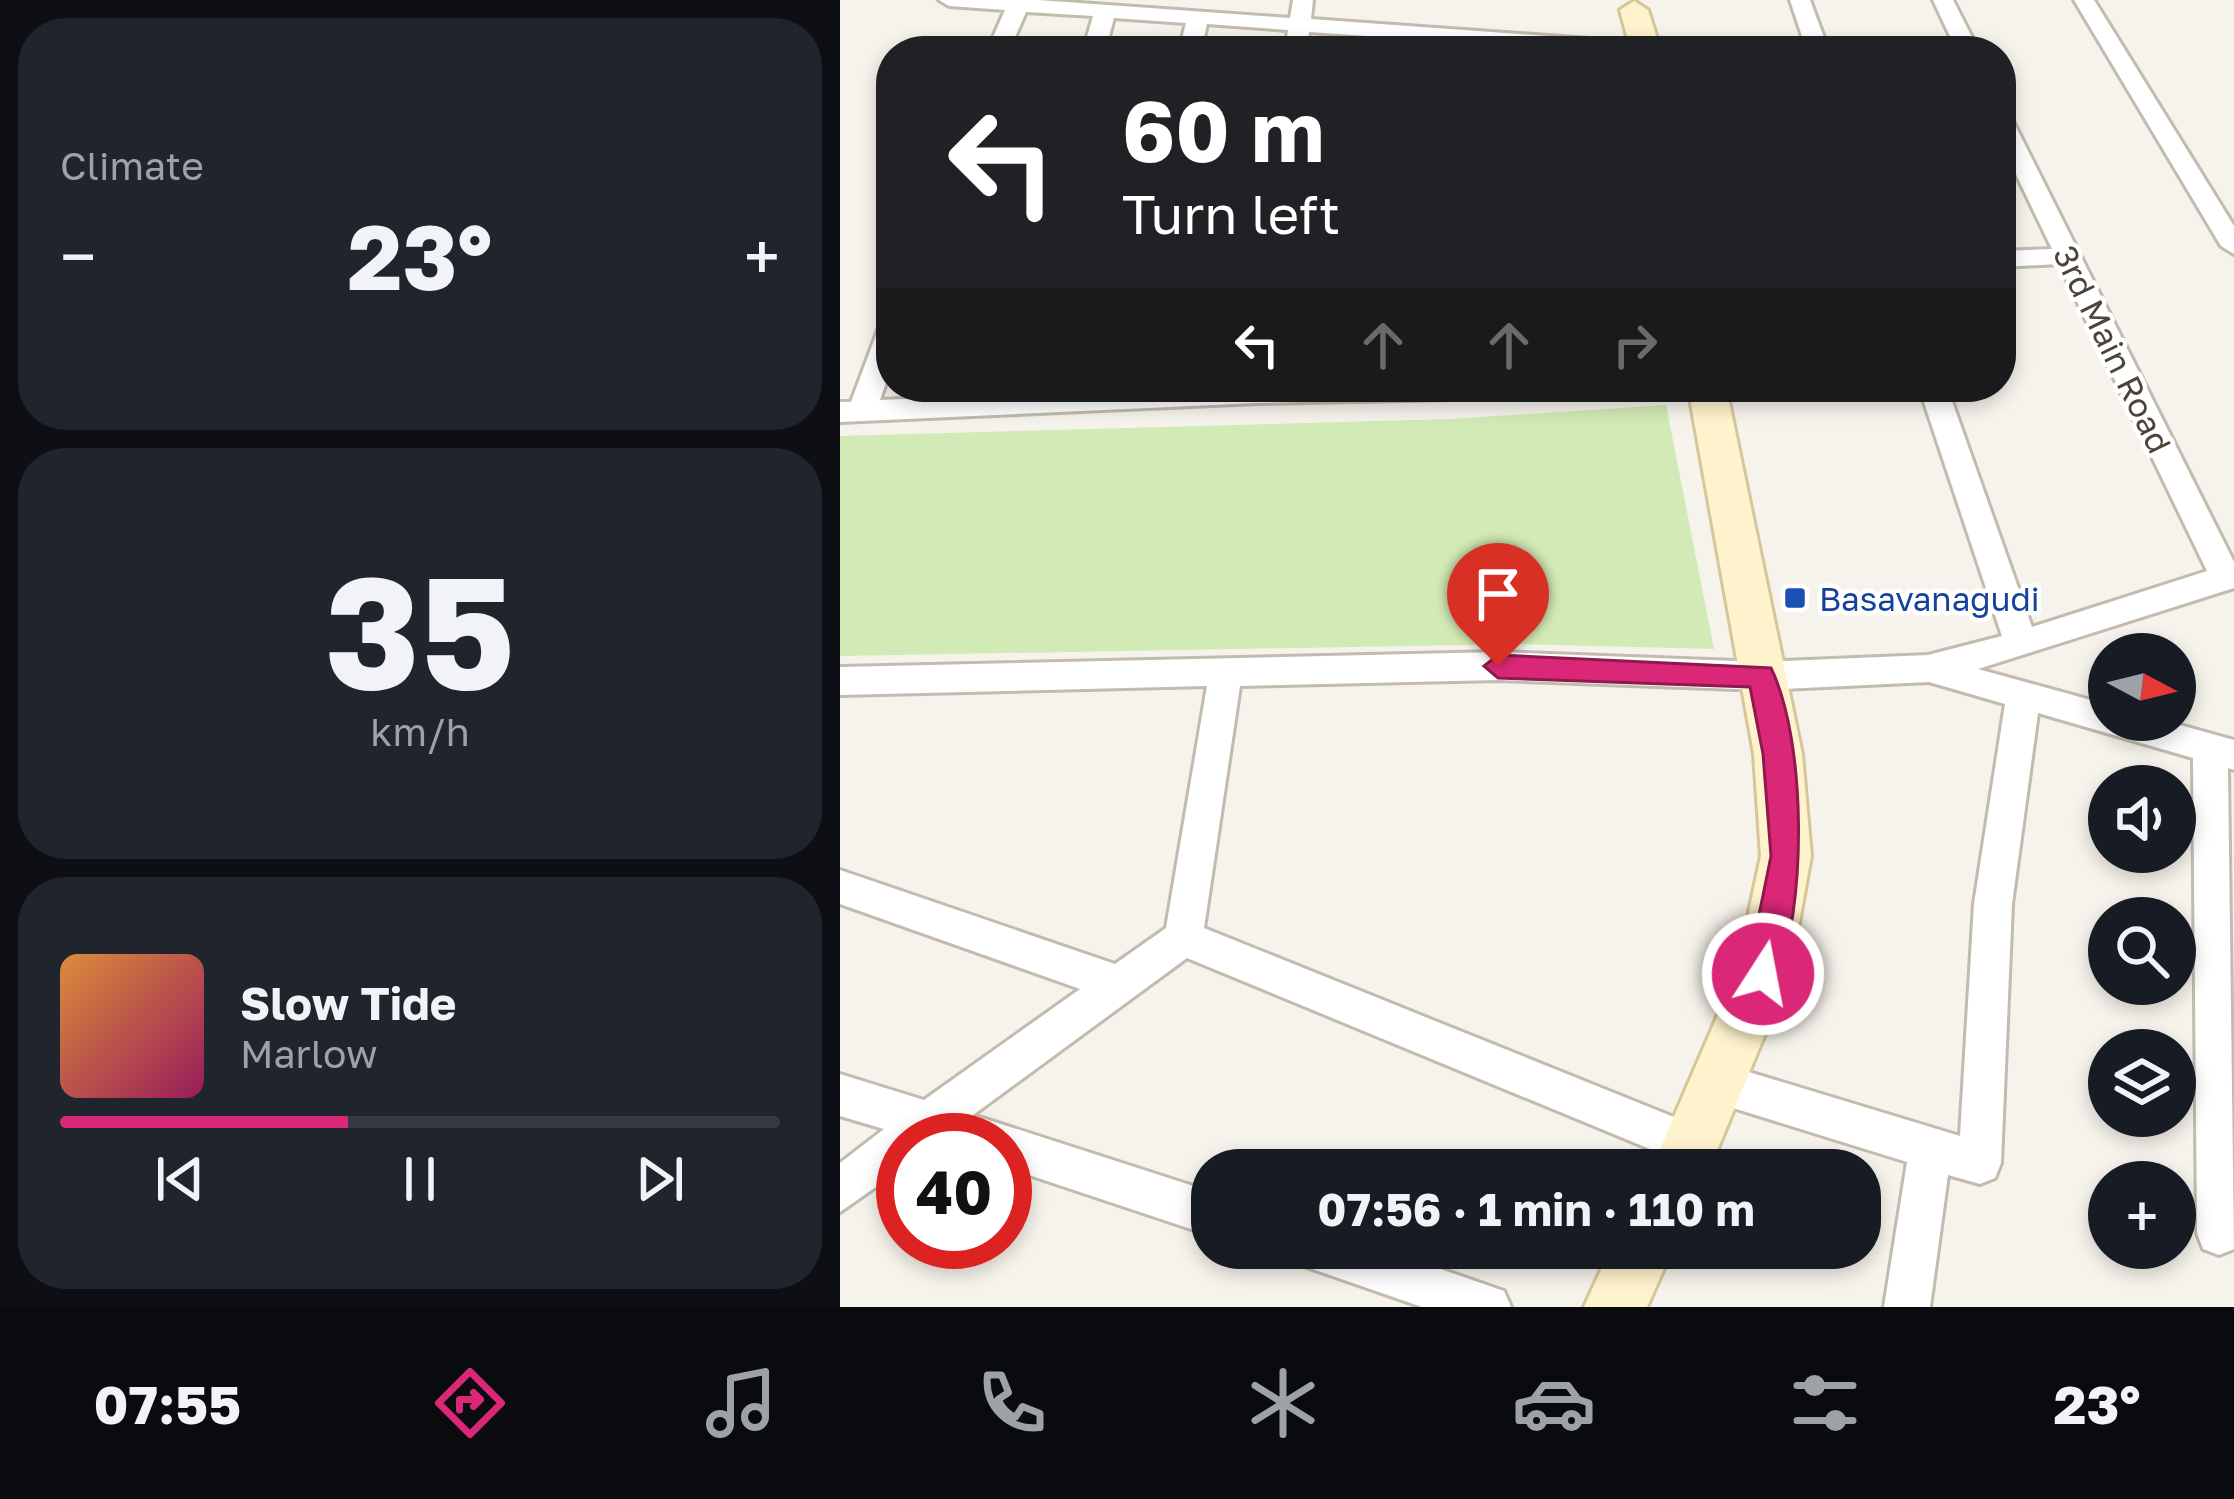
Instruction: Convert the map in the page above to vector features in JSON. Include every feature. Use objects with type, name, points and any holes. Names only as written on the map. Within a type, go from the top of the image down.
[{"type":"street","points":[[949,0],[1299,25],[1366,36]]},
{"type":"street","points":[[1298,36],[1303,0]]},
{"type":"street","points":[[1800,0],[1813,36]]},
{"type":"street","points":[[1942,0],[1960,36]]},
{"type":"street","points":[[2084,0],[2234,246]]},
{"type":"street","points":[[1604,2],[1636,5],[1643,36]]},
{"type":"street","points":[[1005,36],[1018,5]]},
{"type":"street","points":[[1098,36],[1105,11]]},
{"type":"street","points":[[1194,36],[1198,17]]},
{"type":"street","name":"3rd Main Road","points":[[2016,150],[2230,576]]},
{"type":"street","points":[[2016,259],[2068,256]]},
{"type":"street","points":[[851,413],[876,361]]},
{"type":"street","points":[[851,413],[948,402]]},
{"type":"street","points":[[1690,1149],[1763,974],[1786,856],[1778,754],[1710,402]]},
{"type":"street","points":[[1938,402],[2021,644]]},
{"type":"street","points":[[840,681],[1498,666],[1762,676],[1928,669],[2230,576]]},
{"type":"street","points":[[1928,669],[2222,753],[2219,1233]]},
{"type":"street","points":[[941,1113],[1183,938],[1226,670]]},
{"type":"street","points":[[1720,1084],[1980,1162],[1993,904],[2023,697]]},
{"type":"street","points":[[840,887],[1118,984]]},
{"type":"street","points":[[1183,938],[1665,1149]]},
{"type":"street","points":[[840,1095],[876,1114]]},
{"type":"street","points":[[1907,1307],[1930,1147]]},
{"type":"street","points":[[1032,1155],[1191,1207]]},
{"type":"street","points":[[840,1190],[876,1162]]},
{"type":"street","points":[[1376,1269],[1488,1307]]},
{"type":"street","points":[[1615,1307],[1633,1269]]},
{"type":"green space","points":[[1666,405],[1714,649],[1517,644],[840,656],[840,436],[1451,419]]},
{"type":"place","name":"Basavanagudi","points":[[1795,598]]},
{"type":"route","points":[[1498,666],[1762,676],[1778,754],[1786,856],[1763,974]]}]
